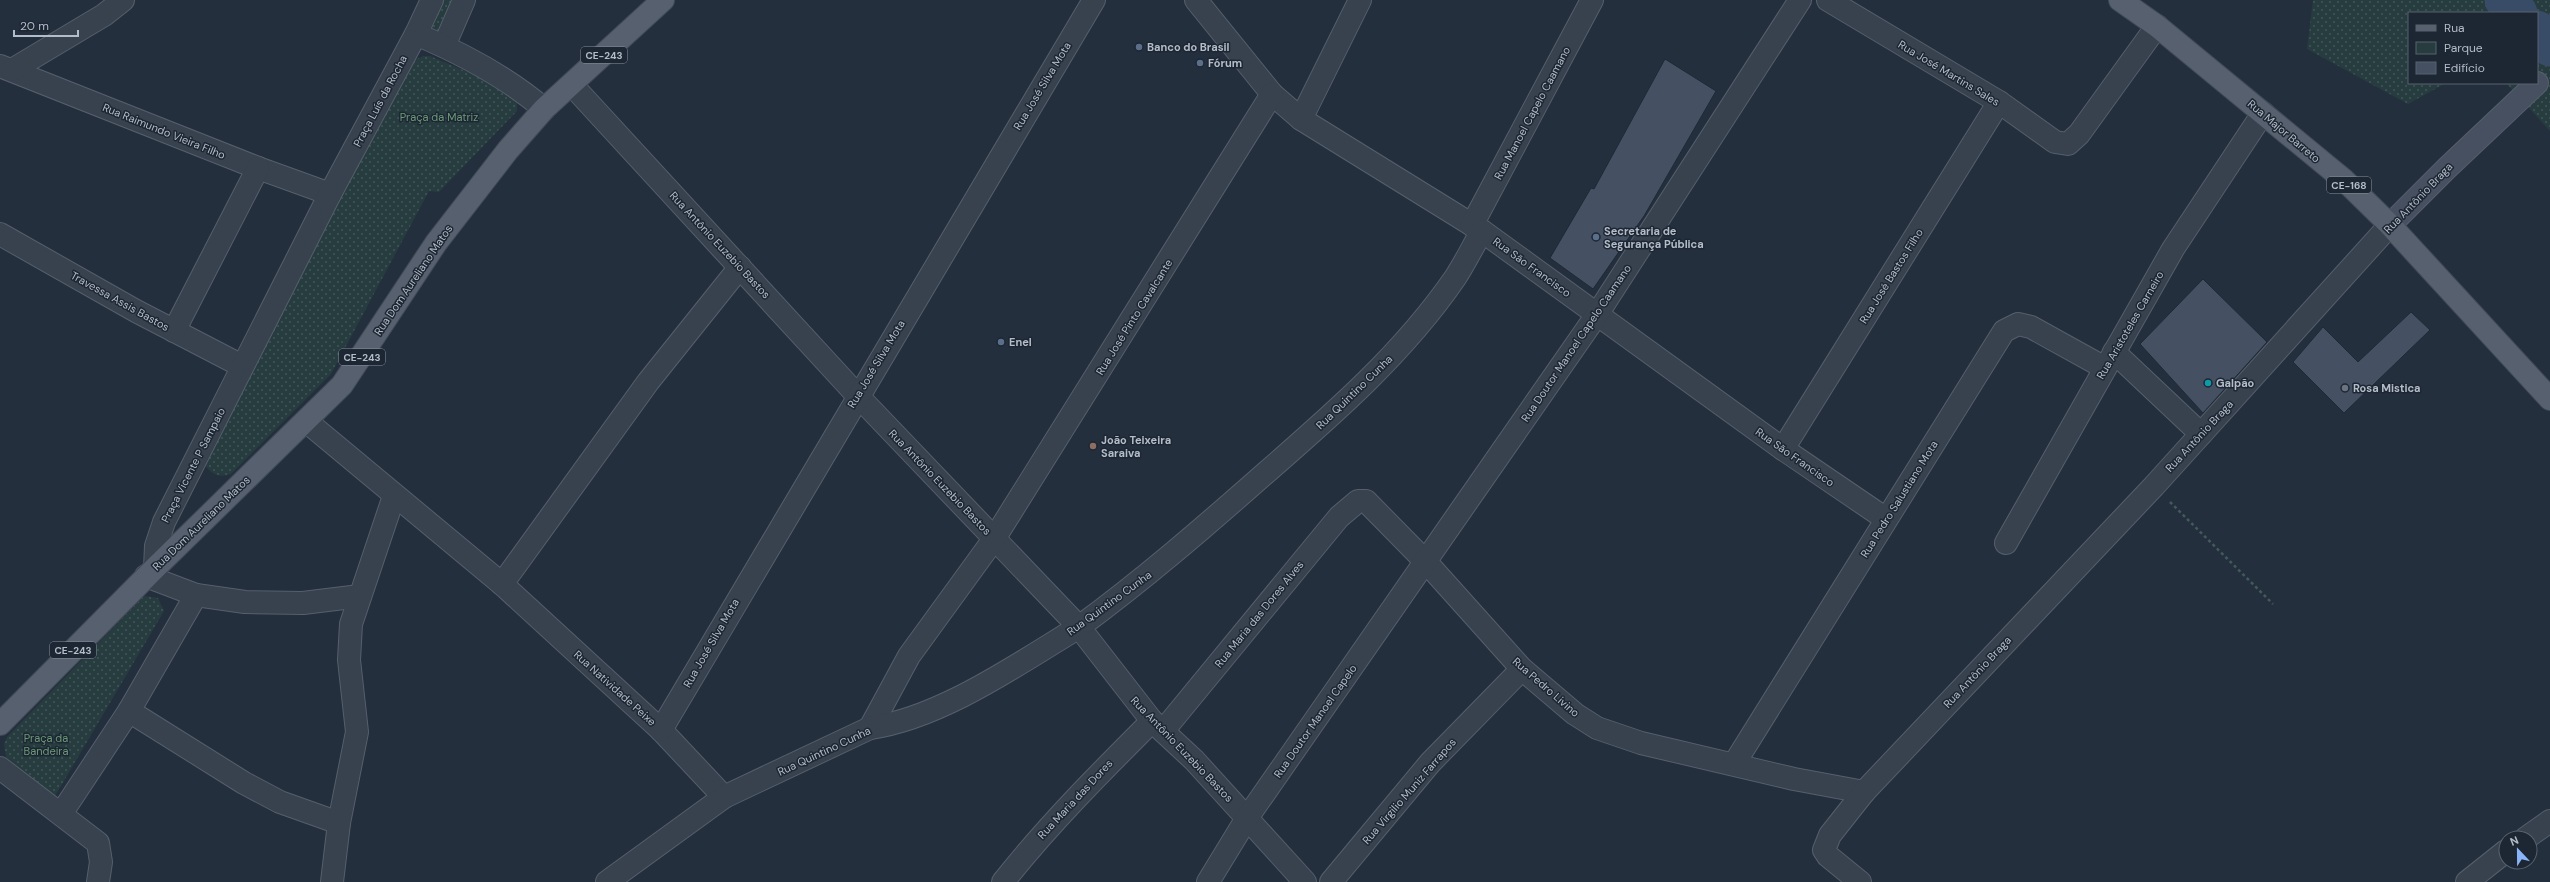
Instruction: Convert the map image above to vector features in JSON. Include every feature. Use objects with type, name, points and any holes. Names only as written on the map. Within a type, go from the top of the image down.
[{"type":"main road","name":"Rua Dom Aureliano Matos","points":[[151,572],[342,385],[436,243],[476,189],[544,109],[572,85],[662,0]]},
{"type":"main road","name":"Rua Major Barreto","points":[[2120,0],[2157,26],[2344,180],[2390,225],[2550,399]]},
{"type":"main road","name":"CE-243","points":[[0,724],[151,572]]},
{"type":"street","points":[[6,68],[104,15],[123,0]]},
{"type":"street","name":"Praça Luís da Rocha","points":[[242,366],[330,194],[416,34],[432,0]]},
{"type":"street","points":[[444,46],[464,0]]},
{"type":"street","name":"Rua José Silva Mota","points":[[661,730],[857,395],[1094,0]]},
{"type":"street","name":"Rua São Francisco","points":[[1196,0],[1272,94],[1301,119],[1477,228],[1596,316],[1783,449],[1886,519]]},
{"type":"street","points":[[1301,119],[1360,0]]},
{"type":"street","name":"Rua Manoel Capelo Caamano","points":[[1477,228],[1592,0]]},
{"type":"street","name":"Rua Doutor Manoel Capelo Caamano","points":[[1427,563],[1596,316],[1800,0]]},
{"type":"street","name":"Rua José Martins Sales","points":[[1828,0],[1998,102],[2055,142],[2068,144],[2079,134],[2157,26]]},
{"type":"street","points":[[416,34],[444,46],[512,84],[544,109]]},
{"type":"street","name":"Rua Raimundo Vieira Filho","points":[[6,68],[258,168],[330,194]]},
{"type":"street","name":"Rua Antônio Braga","points":[[1860,882],[1828,856],[1824,850],[1830,835],[1864,792],[2154,486],[2390,225],[2447,168],[2536,84]]},
{"type":"street","name":"Rua Antônio Euzebio Bastos","points":[[572,85],[857,395],[1079,627],[1158,726],[1194,760],[1305,882]]},
{"type":"street","name":"Rua José Pinto Cavalcante","points":[[870,728],[909,656],[994,539],[1272,94]]},
{"type":"street","name":"Rua José Bastos Filho","points":[[1783,449],[1998,102]]},
{"type":"street","name":"Rua Aristoteles Carneiro","points":[[2006,543],[2181,235],[2263,113]]},
{"type":"street","points":[[174,331],[258,168]]},
{"type":"street","name":"Rua Quintino Cunha","points":[[607,882],[724,797],[870,728],[889,726],[933,709],[1002,673],[1079,627],[1173,555],[1360,389],[1424,319],[1455,277],[1477,228]]},
{"type":"street","name":"Travessa Assis Bastos","points":[[0,234],[174,331],[242,366]]},
{"type":"street","points":[[502,584],[648,382],[740,267]]},
{"type":"street","name":"Rua Pedro Salustiano Mota","points":[[1734,764],[2004,330],[2018,324],[2031,327],[2109,360],[2201,434]]},
{"type":"street","name":"Praça Vicente P Sampaio","points":[[151,572],[156,546],[164,522],[242,366]]},
{"type":"street","name":"Rua Natividade Peixe","points":[[306,421],[394,496],[502,584],[661,730],[724,797]]},
{"type":"street","points":[[332,882],[338,822],[357,732],[349,660],[351,624],[394,496]]},
{"type":"street","name":"Rua Pedro Livino","points":[[1358,501],[1366,501],[1374,507],[1427,563],[1522,669],[1575,714],[1597,728],[1641,743],[1794,779],[1864,792]]},
{"type":"street","name":"Rua Maria das Dores Alves","points":[[1158,726],[1339,518],[1358,501]]},
{"type":"street","name":"Rua Doutor Manoel Capelo","points":[[1208,882],[1247,818],[1427,563]]},
{"type":"street","points":[[151,572],[196,595],[245,602],[303,603],[360,596]]},
{"type":"street","points":[[61,814],[129,711],[196,595]]},
{"type":"street","name":"Rua Virgilio Muniz Farrapos","points":[[1331,882],[1430,764],[1522,669]]},
{"type":"street","points":[[129,711],[244,783],[280,802],[338,822]]},
{"type":"street","name":"Rua Maria das Dores","points":[[1003,882],[1030,847],[1082,790],[1158,726]]},
{"type":"street","points":[[0,768],[98,843],[101,862],[98,882]]},
{"type":"street","points":[[2537,830],[2550,821]]},
{"type":"street","points":[[2467,882],[2498,857]]},
{"type":"path","points":[[2154,486],[2273,604]]},
{"type":"green space","points":[[419,0],[465,0],[448,39],[410,22]]},
{"type":"green space","points":[[2313,0],[2550,0],[2550,131],[2507,84],[2538,84],[2538,12],[2408,12],[2408,84],[2444,84],[2408,104],[2307,49]]},
{"type":"green space","name":"Praça da Matriz","points":[[423,56],[430,56],[510,90],[517,99],[517,111],[439,192],[429,191],[331,374],[231,474],[223,476],[216,475],[205,465],[244,368],[411,62]]},
{"type":"green space","name":"Praça da Bandeira","points":[[144,596],[158,598],[164,611],[55,796],[6,757],[4,744],[7,737]]},
{"type":"building","points":[[1665,59],[1716,91],[1644,216],[1593,289],[1550,258],[1591,188],[1594,189]]},
{"type":"building","name":"Galpão","points":[[2203,279],[2267,342],[2203,413],[2140,344]]},
{"type":"building","name":"Rosa Mistica","points":[[2411,312],[2430,330],[2344,413],[2293,362],[2323,327],[2358,362]]},
{"type":"waterway","points":[[2504,0],[2517,12]]},
{"type":"waterway","points":[[2538,31],[2550,47]]},
{"type":"place","name":"Banco do Brasil","points":[[1139,47]]},
{"type":"place","name":"Fórum","points":[[1200,63]]},
{"type":"place","name":"Secretaria de Segurança Pública","points":[[1596,237]]},
{"type":"place","name":"Enel","points":[[1001,342]]},
{"type":"place","name":"Galpão","points":[[2208,383]]},
{"type":"place","name":"Rosa Mistica","points":[[2345,388]]},
{"type":"place","name":"João Teixeira Saraiva","points":[[1093,446]]}]
